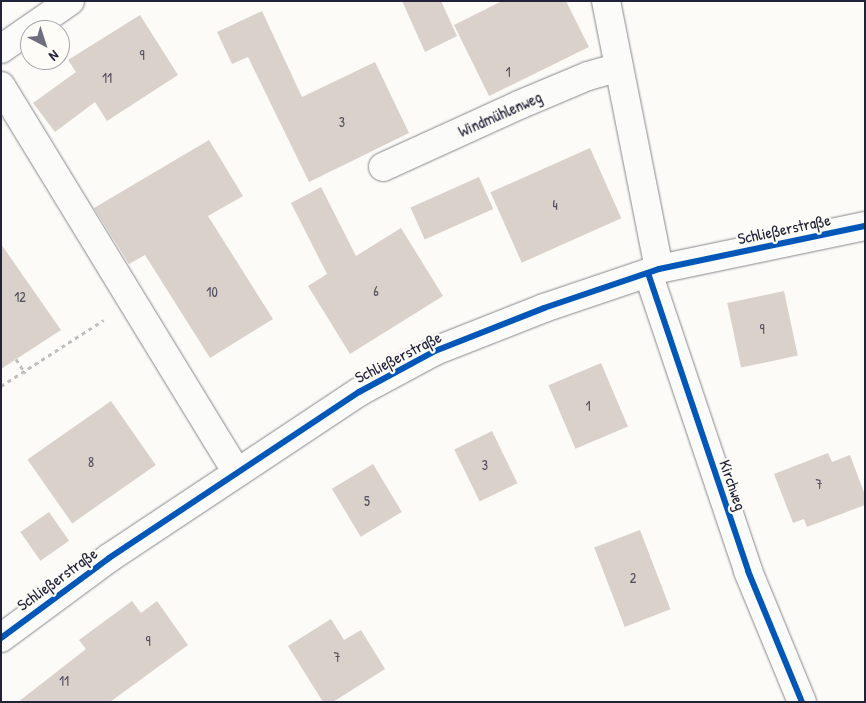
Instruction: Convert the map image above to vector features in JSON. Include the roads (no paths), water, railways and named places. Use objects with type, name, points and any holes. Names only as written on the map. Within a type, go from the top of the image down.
[{"type":"street","points":[[1,49],[70,1]]},
{"type":"street","points":[[606,1],[654,271]]},
{"type":"street","name":"Windmühlenweg","points":[[383,167],[528,101],[588,76],[619,67]]},
{"type":"street","points":[[1,86],[66,196],[237,473]]},
{"type":"street","name":"Schließerstraße","points":[[1,638],[109,558],[359,392],[435,350],[544,308],[654,271],[865,226]]},
{"type":"street","name":"Kirchweg","points":[[654,271],[748,571],[802,702]]}]
